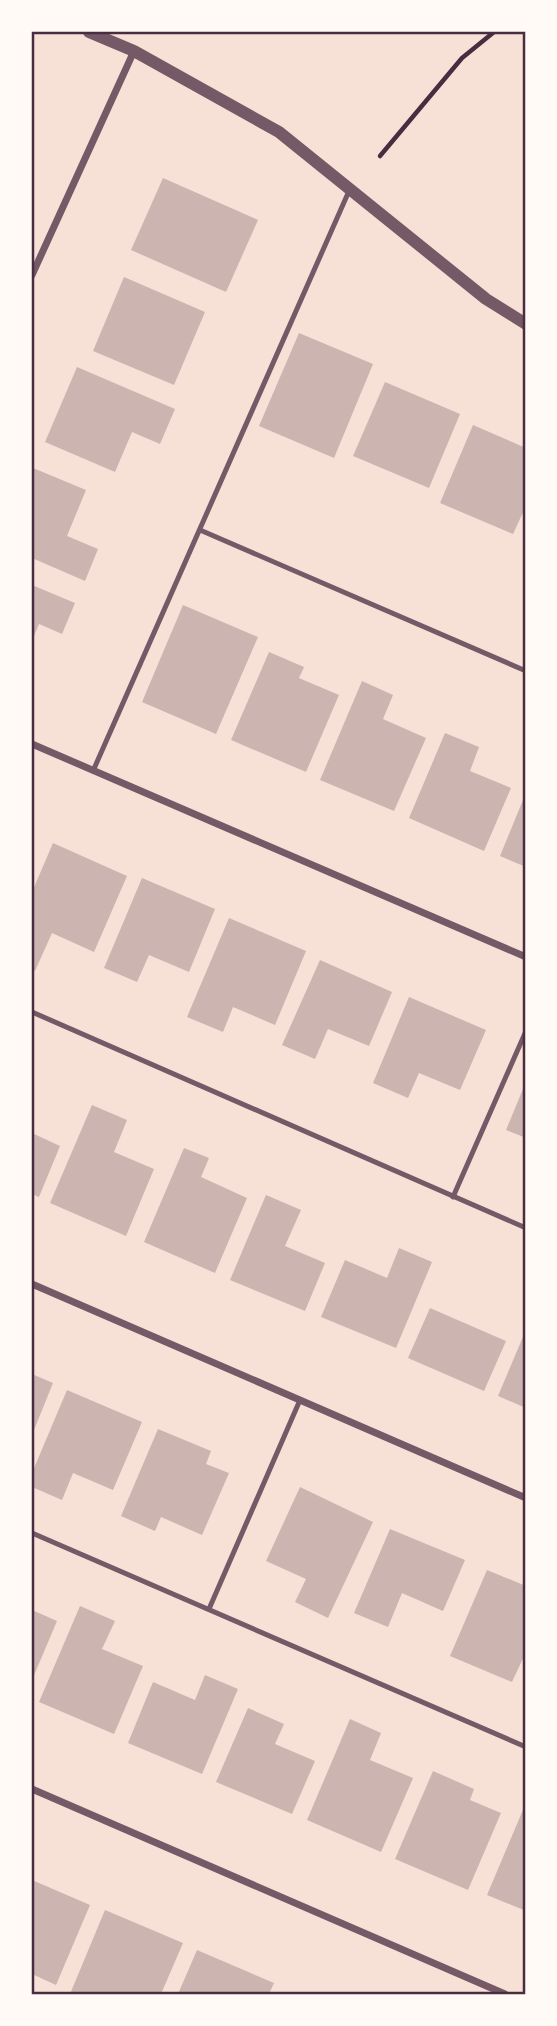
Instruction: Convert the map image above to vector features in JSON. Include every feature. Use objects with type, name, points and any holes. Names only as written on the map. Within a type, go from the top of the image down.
[{"type":"street","points":[[89,32],[134,51],[279,132],[486,299],[526,324]]},
{"type":"street","points":[[32,275],[134,51]]},
{"type":"street","points":[[32,744],[526,957]]},
{"type":"street","points":[[32,1284],[526,1498]]},
{"type":"street","points":[[32,1789],[505,1994]]},
{"type":"lane","points":[[93,771],[351,188]]},
{"type":"lane","points":[[200,530],[526,671]]},
{"type":"lane","points":[[32,1012],[526,1228]]},
{"type":"lane","points":[[453,1197],[526,1031]]},
{"type":"lane","points":[[209,1609],[300,1400]]},
{"type":"lane","points":[[32,1533],[526,1747]]},
{"type":"path","points":[[380,156],[461,58],[494,32]]},
{"type":"building","points":[[163,178],[258,220],[226,292],[131,250]]},
{"type":"building","points":[[124,277],[205,312],[174,385],[93,351]]},
{"type":"building","points":[[299,333],[373,364],[334,458],[259,426]]},
{"type":"building","points":[[77,367],[175,409],[160,444],[132,432],[115,472],[45,442]]},
{"type":"building","points":[[385,382],[460,414],[429,488],[353,456]]},
{"type":"building","points":[[473,425],[526,448],[526,506],[513,534],[440,503]]},
{"type":"building","points":[[33,468],[86,490],[67,536],[98,549],[85,581],[32,558]]},
{"type":"building","points":[[32,585],[75,603],[62,634],[39,624],[32,641]]},
{"type":"building","points":[[183,605],[258,637],[216,734],[142,702]]},
{"type":"building","points":[[269,652],[304,667],[299,678],[339,695],[306,772],[231,740]]},
{"type":"building","points":[[362,681],[393,695],[383,719],[426,738],[394,811],[320,780]]},
{"type":"building","points":[[445,733],[479,747],[470,771],[511,788],[484,851],[409,818]]},
{"type":"building","points":[[526,795],[526,867],[500,856]]},
{"type":"building","points":[[53,843],[127,876],[94,952],[52,933],[35,971],[32,969],[32,892]]},
{"type":"building","points":[[142,878],[215,909],[189,972],[149,955],[137,982],[104,968]]},
{"type":"building","points":[[229,918],[306,951],[275,1025],[233,1007],[223,1032],[187,1017]]},
{"type":"building","points":[[320,960],[392,992],[369,1046],[328,1029],[315,1059],[282,1045]]},
{"type":"building","points":[[409,997],[486,1030],[460,1090],[419,1073],[408,1098],[373,1083]]},
{"type":"building","points":[[526,1084],[526,1138],[506,1130]]},
{"type":"building","points":[[92,1105],[127,1120],[114,1152],[154,1169],[126,1236],[50,1203]]},
{"type":"building","points":[[32,1133],[60,1146],[39,1197],[32,1194]]},
{"type":"building","points":[[184,1148],[209,1158],[201,1177],[247,1198],[215,1273],[144,1242]]},
{"type":"building","points":[[266,1195],[301,1210],[285,1246],[325,1263],[305,1311],[230,1280]]},
{"type":"building","points":[[399,1248],[432,1262],[396,1348],[321,1317],[345,1260],[387,1278]]},
{"type":"building","points":[[430,1308],[506,1341],[484,1391],[408,1358]]},
{"type":"building","points":[[526,1332],[526,1408],[498,1396]]},
{"type":"building","points":[[32,1374],[53,1383],[32,1435]]},
{"type":"building","points":[[67,1390],[142,1422],[113,1490],[73,1473],[62,1500],[32,1487],[32,1473]]},
{"type":"building","points":[[158,1429],[211,1451],[206,1464],[229,1473],[202,1535],[161,1517],[155,1531],[121,1516]]},
{"type":"building","points":[[300,1487],[373,1522],[328,1618],[295,1602],[306,1579],[266,1561]]},
{"type":"building","points":[[390,1529],[465,1560],[443,1611],[402,1593],[388,1627],[354,1613]]},
{"type":"building","points":[[487,1570],[526,1586],[526,1652],[512,1682],[450,1656]]},
{"type":"building","points":[[80,1606],[115,1621],[102,1649],[143,1666],[114,1734],[39,1702]]},
{"type":"building","points":[[32,1610],[57,1621],[32,1680]]},
{"type":"building","points":[[205,1675],[238,1689],[202,1774],[128,1743],[153,1682],[195,1700]]},
{"type":"building","points":[[248,1708],[284,1724],[275,1744],[315,1761],[292,1814],[216,1782]]},
{"type":"building","points":[[350,1719],[381,1733],[370,1760],[413,1778],[381,1852],[307,1820]]},
{"type":"building","points":[[433,1771],[474,1789],[470,1800],[501,1813],[468,1890],[395,1859]]},
{"type":"building","points":[[526,1805],[526,1911],[487,1895]]},
{"type":"building","points":[[32,1880],[90,1905],[56,1985],[32,1974]]},
{"type":"building","points":[[105,1910],[183,1943],[161,1994],[70,1994]]},
{"type":"building","points":[[197,1950],[274,1983],[269,1994],[178,1994]]}]
